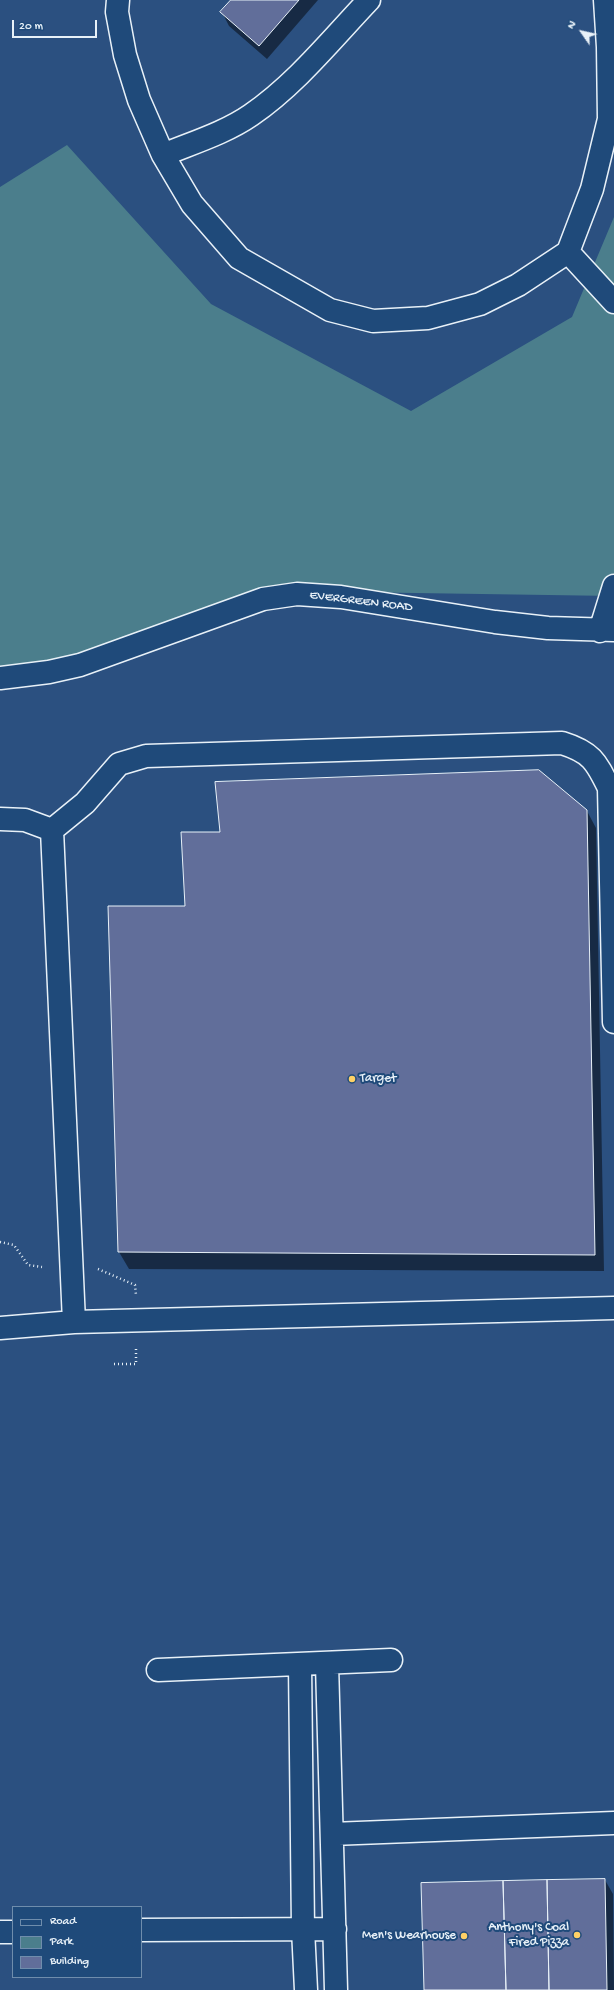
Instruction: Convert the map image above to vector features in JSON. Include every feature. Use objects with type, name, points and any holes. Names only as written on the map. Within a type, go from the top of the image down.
[{"type":"street","points":[[118,0],[117,12],[125,55],[139,100],[162,155],[192,204],[239,258],[330,310],[373,321],[428,318],[480,304],[518,285],[568,252],[592,189],[609,119],[606,0]]},
{"type":"street","points":[[162,155],[215,134],[250,116],[285,89],[369,0]]},
{"type":"street","points":[[568,252],[614,302]]},
{"type":"street","points":[[607,630],[614,586]]},
{"type":"street","name":"EVERGREEN ROAD","points":[[0,678],[49,672],[80,665],[263,600],[297,594],[341,597],[532,627],[607,630]]},
{"type":"street","points":[[52,830],[85,803],[119,764],[146,756],[562,743],[579,748],[592,758],[609,788],[614,1022]]},
{"type":"street","points":[[0,819],[24,820],[52,830]]},
{"type":"street","points":[[52,830],[74,1322]]},
{"type":"street","points":[[0,1328],[74,1322],[614,1308]]},
{"type":"street","points":[[158,1670],[327,1664],[391,1660]]},
{"type":"street","points":[[300,1664],[303,1929],[306,1990]]},
{"type":"street","points":[[327,1664],[336,1990]]},
{"type":"street","points":[[332,1834],[614,1823]]},
{"type":"street","points":[[142,1930],[335,1929]]},
{"type":"street","points":[[0,1932],[12,1932]]},
{"type":"path","points":[[0,1242],[14,1245],[28,1265],[42,1267]]},
{"type":"path","points":[[95,1267],[135,1285]]},
{"type":"green space","points":[[67,145],[211,304],[411,411],[572,317],[614,217],[614,596],[282,591],[18,677],[0,678],[0,187]]},
{"type":"building","points":[[231,0],[299,0],[259,46],[220,12]]},
{"type":"building","name":"Target","points":[[539,770],[587,810],[595,1255],[118,1252],[108,906],[185,906],[181,832],[220,832],[215,782]]},
{"type":"building","name":"Anthony's Coal Fired Pizza","points":[[605,1879],[607,1990],[549,1990],[547,1880]]},
{"type":"building","points":[[547,1880],[549,1990],[506,1990],[503,1881]]},
{"type":"building","name":"Men's Wearhouse","points":[[503,1881],[506,1990],[424,1990],[421,1883]]},
{"type":"place","name":"Target","points":[[352,1079]]},
{"type":"place","name":"Anthony's Coal Fired Pizza","points":[[577,1935]]},
{"type":"place","name":"Men's Wearhouse","points":[[464,1936]]}]
